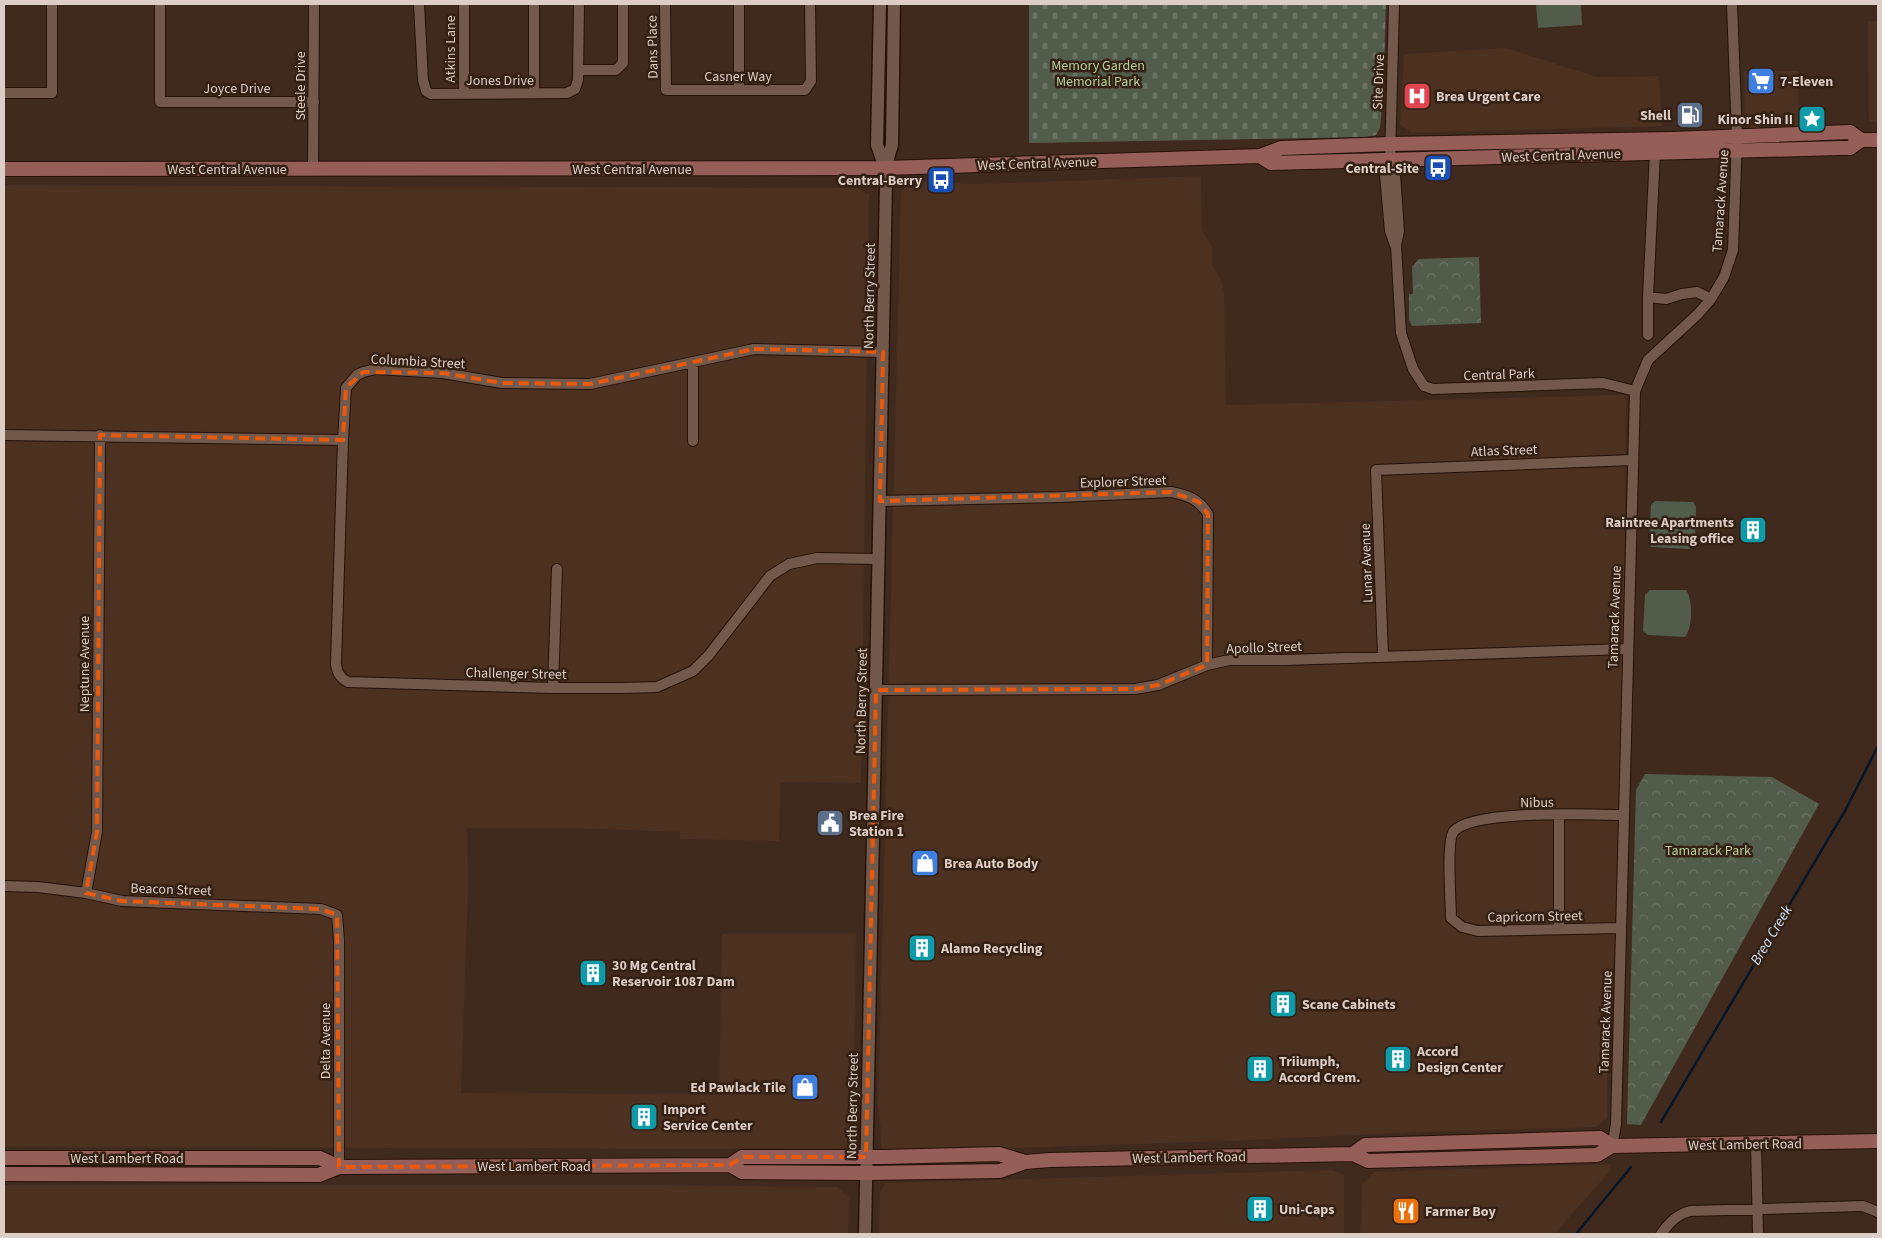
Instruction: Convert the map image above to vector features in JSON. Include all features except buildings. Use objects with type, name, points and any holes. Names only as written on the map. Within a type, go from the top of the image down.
[{"type":"main road","name":"West Central Avenue","points":[[4,169],[885,168],[1260,156],[1281,148],[1390,144],[1737,143],[1845,148],[1856,145],[1861,140],[1878,140]]},
{"type":"main road","name":"West Central Avenue","points":[[1260,156],[1271,163],[1390,161],[1655,152],[1737,143]]},
{"type":"main road","name":"West Lambert Road","points":[[4,1174],[320,1175],[339,1167],[730,1165],[742,1172],[866,1174],[1000,1171],[1026,1162],[1353,1154],[1365,1145],[1600,1138],[1612,1146],[1878,1141]]},
{"type":"main road","name":"West Lambert Road","points":[[730,1165],[742,1157],[999,1154],[1026,1162]]},
{"type":"main road","name":"West Lambert Road","points":[[4,1158],[320,1158],[339,1167]]},
{"type":"street","points":[[4,93],[52,93],[52,4]]},
{"type":"street","name":"Joyce Drive","points":[[160,4],[160,102],[314,102]]},
{"type":"street","name":"Steele Drive","points":[[313,169],[314,4]]},
{"type":"street","name":"Jones Drive","points":[[420,4],[423,75],[426,91],[431,94],[567,93],[575,89],[579,70]]},
{"type":"street","name":"Atkins Lane","points":[[464,4],[464,94]]},
{"type":"street","points":[[534,4],[534,93]]},
{"type":"street","points":[[580,4],[579,70],[616,70],[621,67],[623,64],[623,4]]},
{"type":"street","name":"Dans Place","points":[[665,4],[666,90]]},
{"type":"street","points":[[739,4],[739,90]]},
{"type":"street","name":"Casner Way","points":[[666,90],[805,90],[811,81],[810,4]]},
{"type":"street","name":"North Berry Street","points":[[865,1234],[886,183],[885,168],[877,142],[880,4]]},
{"type":"street","name":"North Berry Street","points":[[885,168],[892,145],[894,4]]},
{"type":"street","name":"Site Drive","points":[[1394,4],[1390,161],[1385,175],[1390,231],[1396,246],[1401,332]]},
{"type":"street","name":"Tamarack Avenue","points":[[1612,1146],[1616,1124],[1634,391],[1648,360],[1698,314],[1711,299],[1724,278],[1733,250],[1737,143],[1732,4]]},
{"type":"street","points":[[1648,335],[1655,152]]},
{"type":"street","points":[[1648,298],[1666,299],[1697,292],[1711,299]]},
{"type":"street","name":"Central Park","points":[[1401,332],[1413,369],[1424,386],[1433,390],[1603,383],[1634,391]]},
{"type":"street","name":"Columbia Street","points":[[343,440],[346,388],[351,380],[363,372],[376,369],[443,373],[502,383],[590,384],[754,349],[883,352]]},
{"type":"street","points":[[693,362],[693,441]]},
{"type":"street","points":[[4,435],[343,440]]},
{"type":"street","name":"Neptune Avenue","points":[[86,893],[97,832],[100,435]]},
{"type":"street","name":"Challenger Street","points":[[343,440],[336,664],[341,678],[348,682],[553,688],[657,687],[688,674],[703,660],[770,576],[790,564],[817,558],[878,559]]},
{"type":"street","name":"Atlas Street","points":[[1376,470],[1632,460]]},
{"type":"street","name":"Lunar Avenue","points":[[1376,470],[1383,656]]},
{"type":"street","name":"Explorer Street","points":[[880,501],[1060,497],[1171,492],[1186,495],[1199,502],[1208,514],[1207,666]]},
{"type":"street","points":[[553,688],[557,569]]},
{"type":"street","name":"Apollo Street","points":[[876,690],[1135,689],[1158,685],[1207,666],[1229,660],[1627,648]]},
{"type":"street","name":"Nibus","points":[[1454,831],[1467,823],[1490,818],[1623,815]]},
{"type":"street","points":[[1558,816],[1559,929]]},
{"type":"street","name":"Capricorn Street","points":[[1454,831],[1451,836],[1450,852],[1451,918],[1462,927],[1478,931],[1621,928]]},
{"type":"street","name":"Beacon Street","points":[[4,886],[38,887],[86,893],[122,901],[322,909],[337,915]]},
{"type":"street","name":"Delta Avenue","points":[[337,915],[339,940],[339,1167]]},
{"type":"street","points":[[1756,1143],[1758,1234]]},
{"type":"street","points":[[1661,1234],[1680,1213],[1690,1210],[1863,1206],[1878,1212]]},
{"type":"highlighted area","points":[[754,349],[883,352],[880,501],[1171,492],[1199,502],[1208,514],[1207,665],[1158,685],[1135,689],[876,690],[866,1157],[742,1157],[730,1165],[339,1167],[337,915],[321,909],[122,901],[86,893],[97,832],[100,435],[343,440],[346,388],[363,372],[443,373],[502,383],[590,384]]},
{"type":"shaded area","points":[[1868,21],[1878,21],[1878,122],[1869,122]]},
{"type":"shaded area","points":[[1506,48],[1597,77],[1659,76],[1662,126],[1412,133],[1400,124],[1404,54]]},
{"type":"shaded area","points":[[1744,71],[1798,71],[1799,129],[1752,128],[1745,119]]},
{"type":"shaded area","points":[[1201,176],[1202,230],[1212,247],[1212,264],[1221,280],[1224,292],[1226,405],[1626,395],[1621,928],[1607,991],[1607,1118],[1596,1127],[891,1152],[881,1147],[878,1104],[901,194],[906,184],[913,179],[928,182],[979,184]]},
{"type":"shaded area","points":[[4,185],[858,188],[869,195],[861,783],[780,782],[779,841],[680,839],[680,832],[573,828],[467,828],[468,887],[461,1093],[719,1094],[722,934],[856,934],[853,1139],[851,1145],[843,1149],[4,1147]]},
{"type":"shaded area","points":[[1611,1164],[1611,1170],[1554,1234],[1361,1234],[1362,1185],[1374,1172]]},
{"type":"shaded area","points":[[1332,1170],[1344,1175],[1344,1234],[879,1234],[880,1192],[886,1183]]},
{"type":"shaded area","points":[[4,1185],[661,1185],[838,1187],[849,1198],[848,1234],[4,1234]]},
{"type":"green space","name":"Memory Garden Memorial Park","points":[[1029,4],[1386,4],[1380,128],[1376,135],[1365,137],[1029,143]]},
{"type":"green space","points":[[1581,4],[1582,25],[1538,28],[1536,5]]},
{"type":"green space","points":[[1479,257],[1481,323],[1412,326],[1409,319],[1409,294],[1413,294],[1412,267],[1419,259]]},
{"type":"green space","points":[[1655,501],[1693,502],[1696,507],[1695,545],[1689,549],[1651,547],[1649,543],[1651,505]]},
{"type":"green space","points":[[1650,590],[1686,590],[1690,600],[1691,621],[1685,637],[1648,635],[1643,631],[1645,595]]},
{"type":"green space","name":"Tamarack Park","points":[[1645,774],[1772,777],[1819,804],[1641,1125],[1627,1124],[1636,790]]},
{"type":"waterway","name":"Brea Creek","points":[[1661,1122],[1846,809],[1878,746]]},
{"type":"waterway","name":"Brea Creek","points":[[1576,1234],[1631,1167]]},
{"type":"place","name":"7-Eleven","points":[[1761,81]]},
{"type":"place","name":"Brea Urgent Care","points":[[1417,96]]},
{"type":"place","name":"Shell","points":[[1690,115]]},
{"type":"place","name":"Kinor Shin II","points":[[1812,119]]},
{"type":"place","name":"Central-Site","points":[[1438,168]]},
{"type":"place","name":"Central-Berry","points":[[941,180]]},
{"type":"place","name":"Raintree Apartments Leasing office","points":[[1753,530]]},
{"type":"place","name":"Brea Fire Station 1","points":[[830,823]]},
{"type":"place","name":"Brea Auto Body","points":[[925,863]]},
{"type":"place","name":"Alamo Recycling","points":[[922,948]]},
{"type":"place","name":"30 Mg Central Reservoir 1087 Dam","points":[[593,973]]},
{"type":"place","name":"Scane Cabinets","points":[[1283,1004]]},
{"type":"place","name":"Accord Design Center","points":[[1398,1059]]},
{"type":"place","name":"Triiumph, Accord Crem.","points":[[1260,1069]]},
{"type":"place","name":"Ed Pawlack Tile","points":[[805,1087]]},
{"type":"place","name":"Import Service Center","points":[[644,1117]]},
{"type":"place","name":"Uni-Caps","points":[[1260,1209]]},
{"type":"place","name":"Farmer Boy","points":[[1406,1211]]}]
